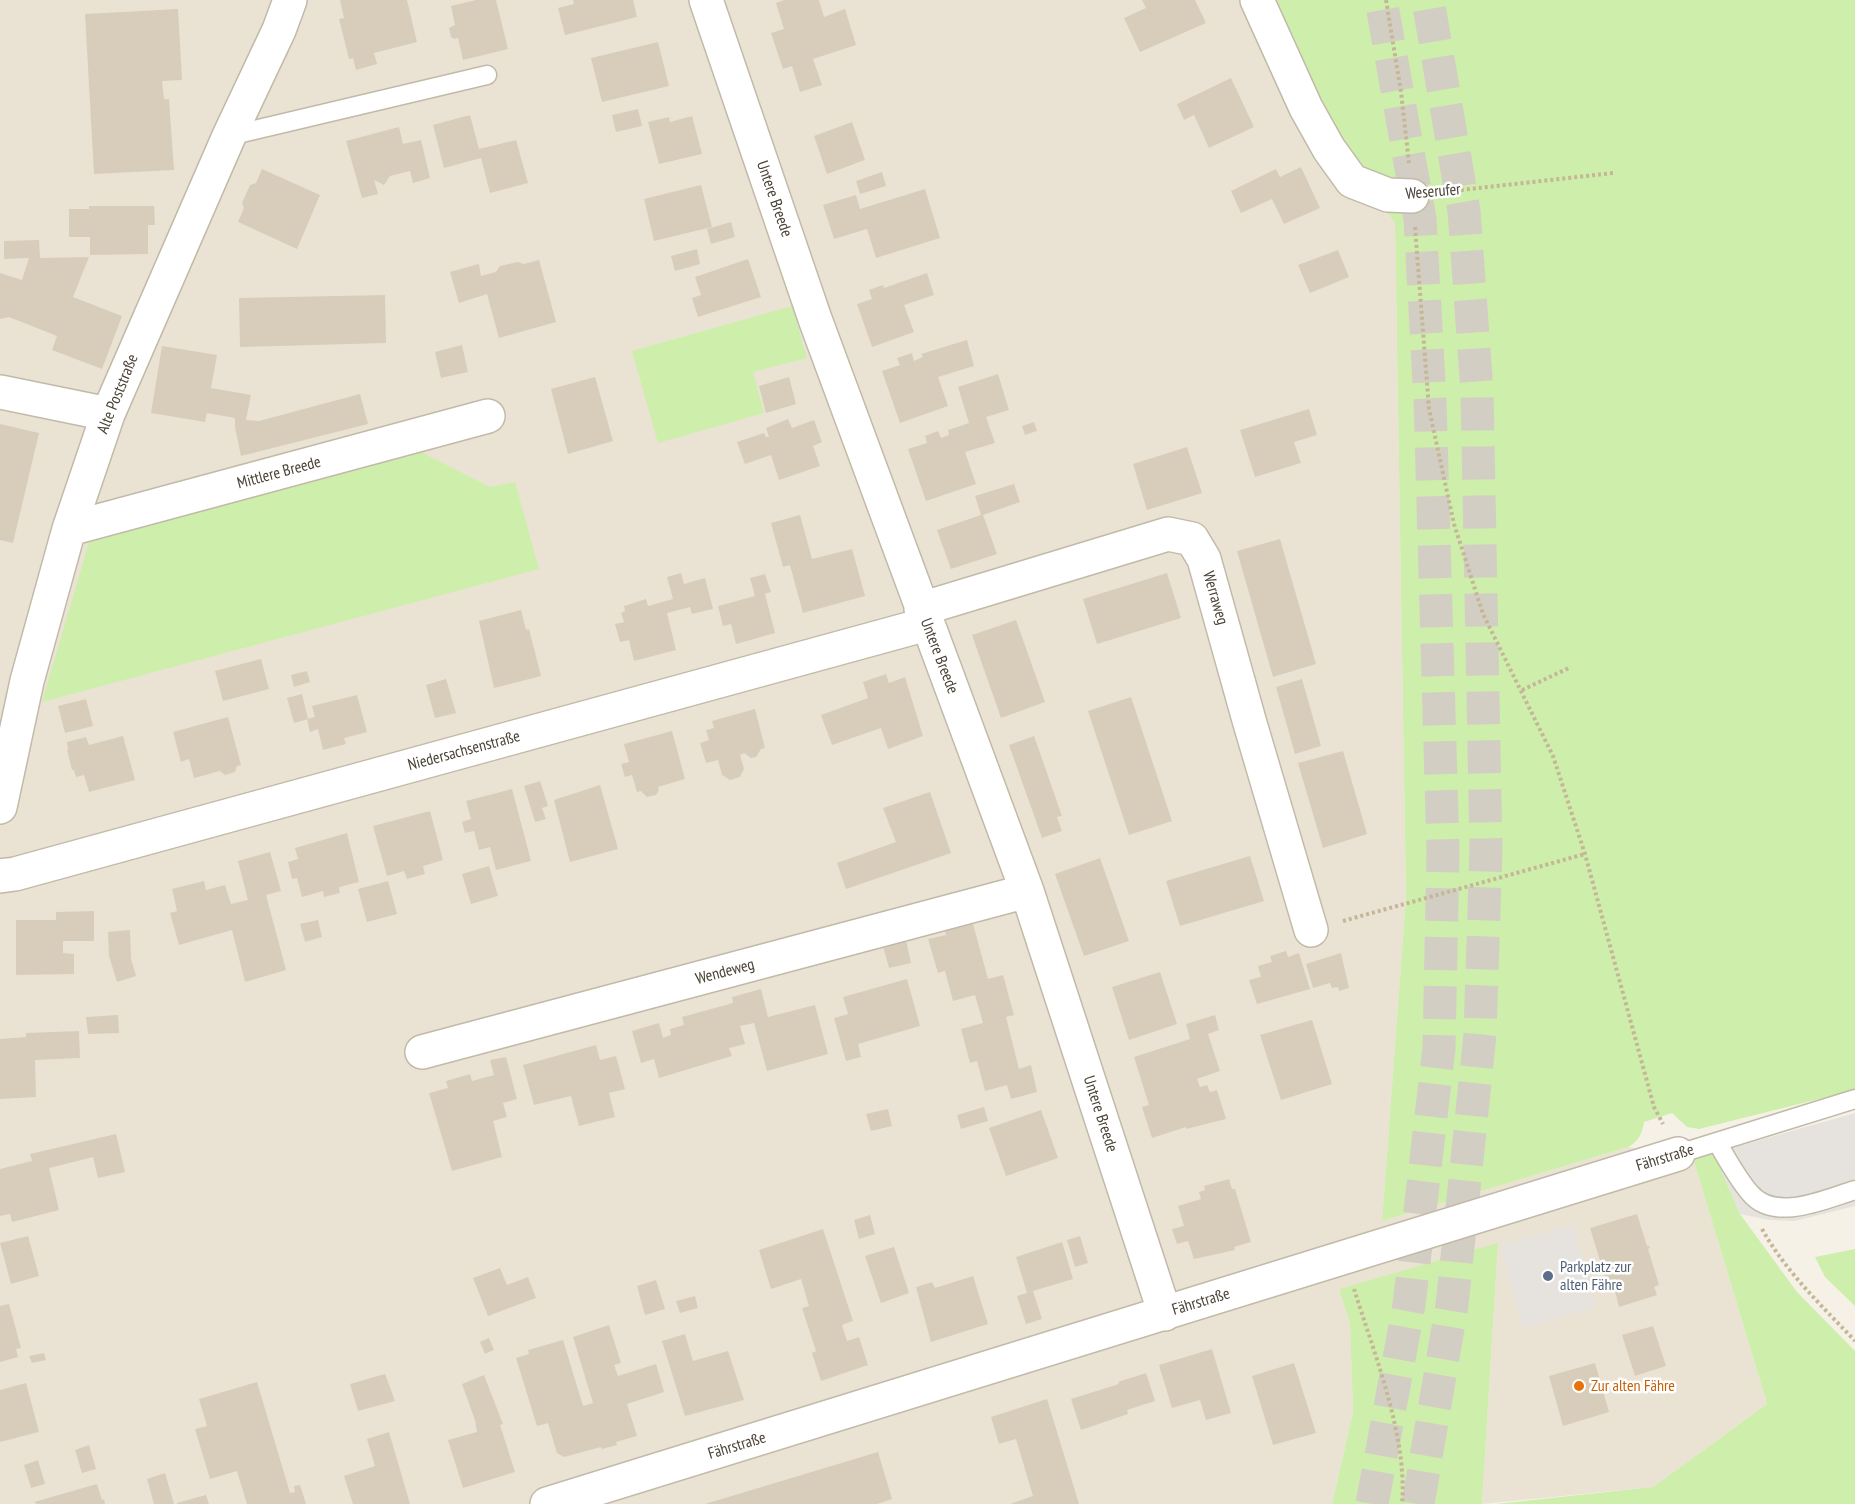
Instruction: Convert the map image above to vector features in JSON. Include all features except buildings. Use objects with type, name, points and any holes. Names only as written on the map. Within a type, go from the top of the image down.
[{"type":"street","name":"Alte Poststraße","points":[[0,807],[27,681],[69,530],[108,414],[229,136],[279,30],[290,0]]},
{"type":"street","name":"Untere Breede","points":[[706,0],[811,308],[1027,891],[1164,1314]]},
{"type":"street","name":"Weserufer","points":[[1257,0],[1306,108],[1329,149],[1352,181],[1388,195],[1412,196]]},
{"type":"street","points":[[0,392],[108,414]]},
{"type":"street","name":"Mittlere Breede","points":[[69,530],[488,416]]},
{"type":"street","name":"Werraweg","points":[[924,616],[1168,534],[1192,539],[1204,559],[1311,930]]},
{"type":"street","name":"Niedersachsenstraße","points":[[0,876],[15,874],[924,616]]},
{"type":"street","name":"Wendeweg","points":[[422,1052],[1027,891]]},
{"type":"street","name":"Fährstraße","points":[[547,1504],[592,1498],[1164,1314],[1678,1154]]},
{"type":"lane","points":[[229,136],[487,75]]},
{"type":"lane","name":"Fährstraße","points":[[1678,1154],[1855,1099]]},
{"type":"lane","points":[[1717,1142],[1751,1195],[1767,1206],[1787,1209],[1855,1190]]},
{"type":"path","points":[[1386,0],[1401,92],[1412,196],[1429,409],[1454,525],[1483,614],[1553,756],[1585,854],[1654,1107],[1678,1154]]},
{"type":"path","name":"Weserufer","points":[[1412,196],[1612,173]]},
{"type":"path","points":[[1522,690],[1571,667]]},
{"type":"path","points":[[1311,930],[1585,854]]},
{"type":"path","points":[[1751,1195],[1758,1223],[1771,1246],[1806,1290],[1855,1341]]},
{"type":"path","points":[[1345,1257],[1396,1427],[1404,1486],[1402,1504]]},
{"type":"shaded area","points":[[0,0],[1260,0],[1314,116],[1395,223],[1406,897],[1382,1221],[1628,1147],[1693,1158],[1767,1404],[1653,1487],[1482,1504],[1498,1244],[1339,1289],[1350,1324],[1353,1412],[1332,1504],[0,1504]]},
{"type":"shaded area","points":[[1855,1113],[1855,1206],[1795,1221],[1769,1220],[1740,1214],[1714,1153]]},
{"type":"shaded area","name":"Parkplatz zur alten Fähre","points":[[1573,1225],[1596,1307],[1523,1328],[1500,1245]]},
{"type":"green space","points":[[1260,0],[1855,0],[1855,1090],[1699,1129],[1687,1127],[1672,1113],[1644,1122],[1639,1137],[1628,1147],[1382,1221],[1406,897],[1395,223],[1314,116]]},
{"type":"green space","points":[[792,306],[807,358],[753,372],[764,413],[658,443],[632,351]]},
{"type":"green space","points":[[421,452],[490,487],[515,482],[539,569],[42,702],[89,542]]},
{"type":"green space","points":[[1714,1153],[1740,1214],[1797,1292],[1855,1351],[1855,1504],[1496,1504],[1653,1487],[1767,1404],[1693,1158]]},
{"type":"green space","points":[[1498,1243],[1482,1504],[1332,1504],[1353,1412],[1350,1324],[1339,1289]]},
{"type":"green space","points":[[1855,1249],[1855,1306],[1825,1277],[1815,1257]]},
{"type":"tunnel","points":[[1372,1504],[1409,1305],[1439,1048],[1443,851],[1430,400],[1420,219],[1381,0]]},
{"type":"tunnel","points":[[1418,1504],[1452,1305],[1480,1034],[1486,849],[1477,391],[1464,211],[1428,0]]},
{"type":"place","name":"Parkplatz zur alten Fähre","points":[[1548,1276]]},
{"type":"place","name":"Zur alten Fähre","points":[[1579,1386]]}]
